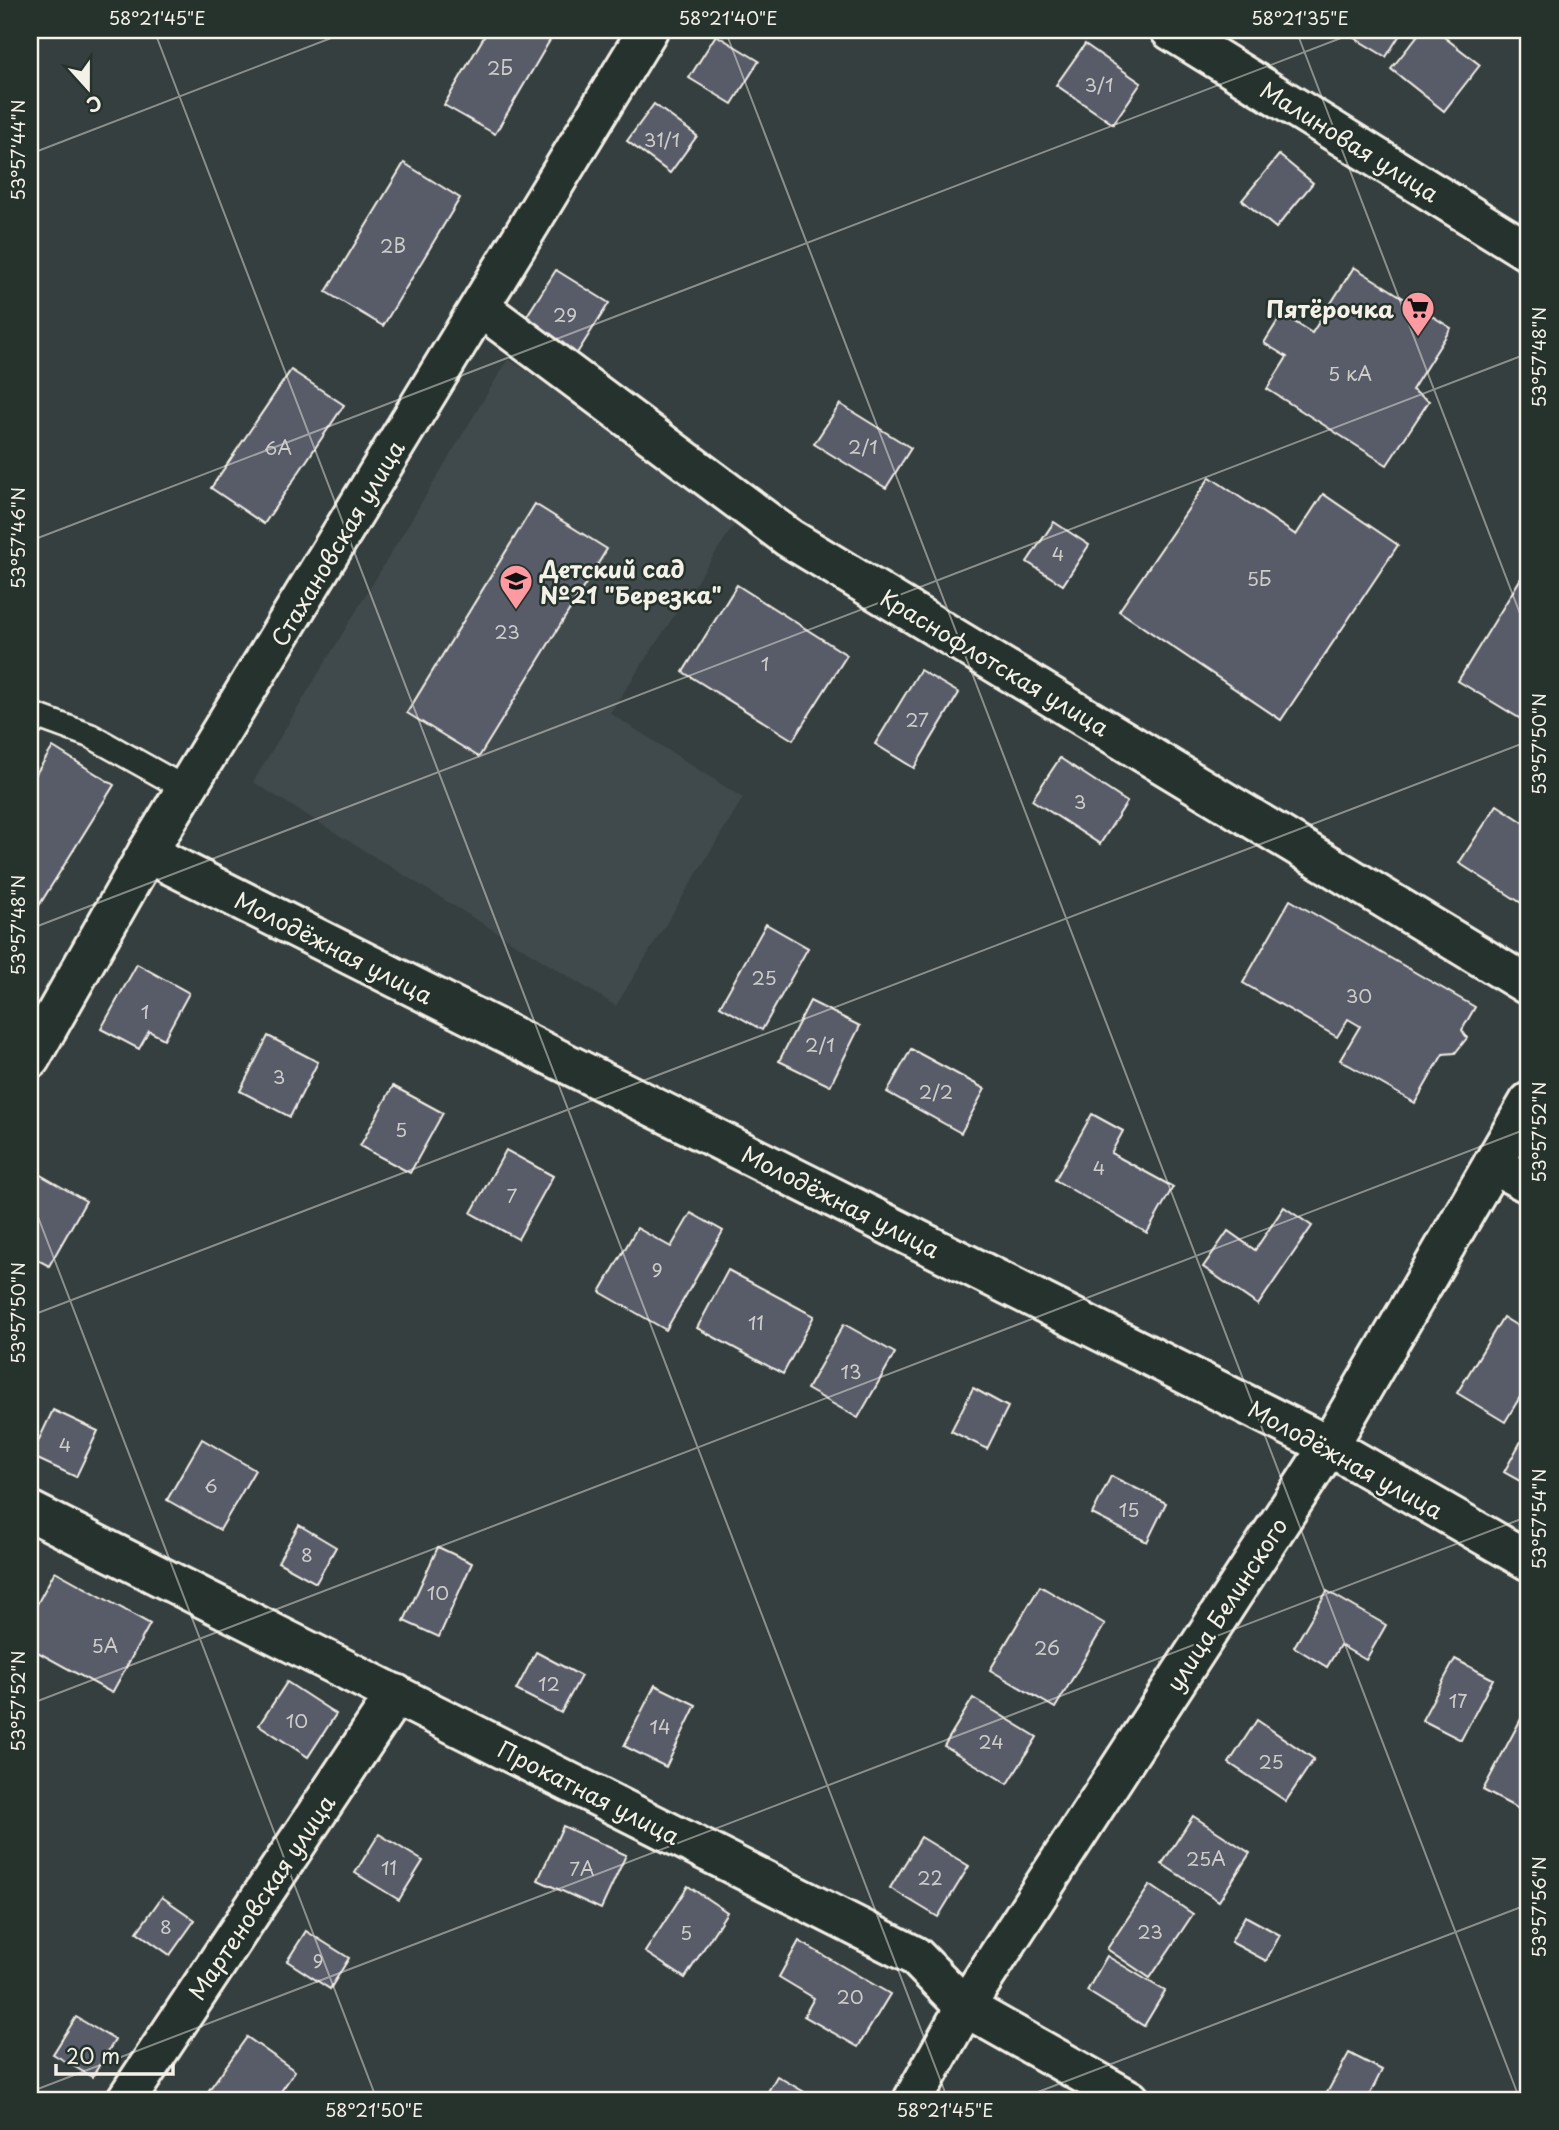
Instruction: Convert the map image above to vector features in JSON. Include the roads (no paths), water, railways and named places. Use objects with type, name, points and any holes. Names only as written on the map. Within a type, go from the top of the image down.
[{"type":"street","name":"Стахановская улица","points":[[30,1059],[147,853],[648,30]]},
{"type":"street","name":"Малиновая улица","points":[[1170,30],[1529,252]]},
{"type":"street","name":"Краснофлотская улица","points":[[481,308],[789,537],[1529,986]]},
{"type":"street","name":"Молодёжная улица","points":[[147,853],[1329,1446],[1529,1561]]},
{"type":"street","name":"улица Белинского","points":[[913,2100],[965,2007],[1329,1446],[1529,1102]]},
{"type":"street","points":[[1493,1164],[1529,1184]]},
{"type":"street","name":"Прокатная улица","points":[[30,1511],[915,1956],[965,2007],[1130,2100]]},
{"type":"street","name":"Мартеновская улица","points":[[126,2100],[396,1694]]},
{"type":"lane","points":[[30,726],[39,717],[91,736],[186,789]]},
{"type":"place","name":"Пятёрочка","points":[[1418,338]]},
{"type":"place","name":"Детский сад №21 \"Березка\"","points":[[516,611]]}]
